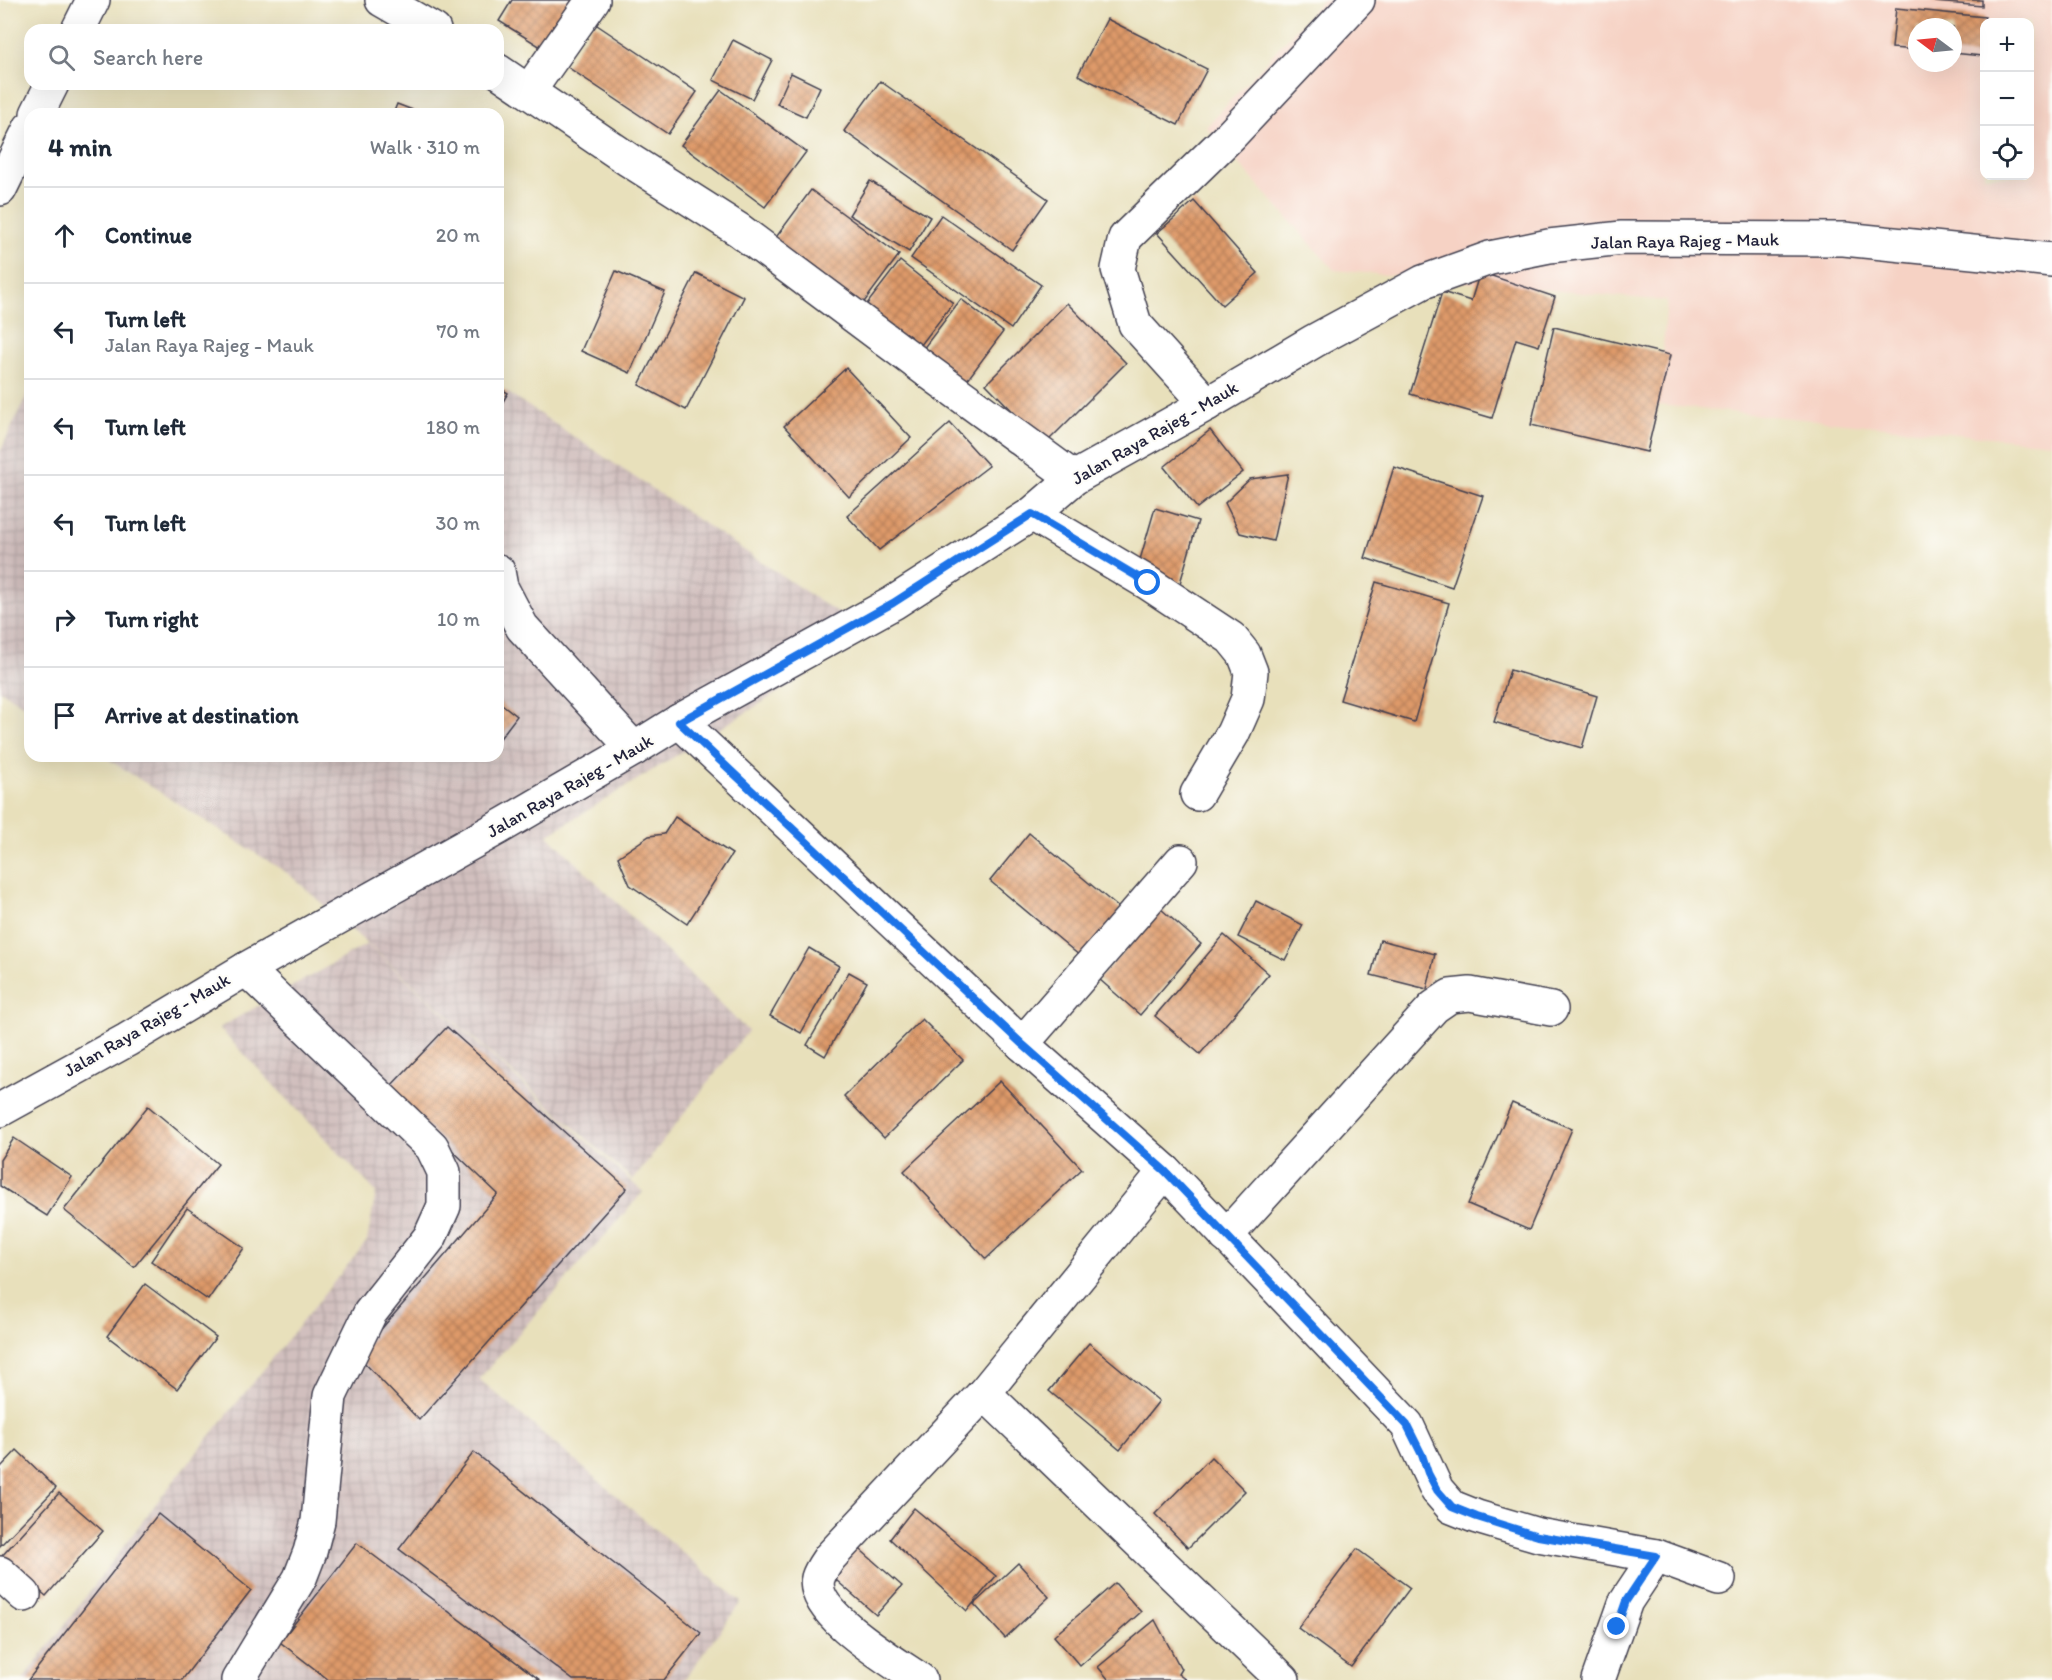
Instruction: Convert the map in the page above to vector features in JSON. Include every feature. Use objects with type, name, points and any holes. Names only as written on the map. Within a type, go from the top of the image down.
[{"type":"street","points":[[81,24],[93,0]]},
{"type":"street","points":[[382,0],[424,24]]},
{"type":"street","points":[[529,91],[593,0]]},
{"type":"street","points":[[1207,404],[1135,324],[1118,269],[1125,238],[1231,135],[1358,0]]},
{"type":"street","points":[[504,75],[629,160],[739,230],[1074,478]]},
{"type":"street","points":[[40,108],[48,90]]},
{"type":"street","points":[[0,189],[24,140]]},
{"type":"street","name":"Jalan Raya Rajeg - Mauk","points":[[0,1110],[127,1040],[246,969],[679,722],[893,603],[1032,514],[1074,478],[1314,341],[1423,282],[1490,258],[1550,246],[1622,238],[1844,239],[2052,260]]},
{"type":"street","points":[[1032,514],[1148,583],[1231,638],[1244,654],[1251,672],[1248,699],[1233,733],[1197,794]]},
{"type":"street","points":[[504,592],[522,627],[634,749]]},
{"type":"street","points":[[679,722],[1022,1044],[1165,1171],[1407,1425],[1437,1490],[1452,1507],[1538,1536],[1656,1556],[1719,1579]]},
{"type":"street","points":[[1022,1044],[1181,861]]},
{"type":"street","points":[[238,1680],[300,1578],[310,1552],[318,1521],[330,1396],[370,1313],[430,1237],[444,1206],[444,1172],[432,1147],[246,969]]},
{"type":"street","points":[[1226,1236],[1434,1007],[1450,996],[1470,994],[1551,1009]]},
{"type":"street","points":[[920,1680],[864,1641],[826,1607],[819,1593],[818,1578],[830,1557],[984,1393],[1165,1171]]},
{"type":"street","points":[[984,1393],[1283,1680]]},
{"type":"street","points":[[1598,1680],[1626,1601],[1656,1556]]},
{"type":"street","points":[[0,1573],[24,1595]]},
{"type":"shaded area","points":[[1323,0],[2052,0],[2052,443],[1658,405],[1667,301],[1334,270],[1206,127]]},
{"type":"shaded area","points":[[504,390],[871,635],[548,835],[748,1031],[633,1180],[290,875],[112,762],[504,762]]},
{"type":"shaded area","points":[[24,401],[24,705],[0,690],[0,452]]},
{"type":"shaded area","points":[[367,944],[643,1192],[479,1379],[741,1602],[684,1680],[23,1680],[157,1502],[367,1241],[376,1192],[219,1028]]},
{"type":"building","points":[[512,0],[573,0],[544,49],[499,21]]},
{"type":"building","points":[[1935,0],[1982,0],[1982,6],[1935,2]]},
{"type":"building","points":[[1896,8],[1985,17],[1980,18],[1980,56],[1962,54],[1962,18],[1908,18],[1908,49],[1892,48]]},
{"type":"building","points":[[1107,19],[1207,69],[1178,125],[1078,75]]},
{"type":"building","points":[[594,23],[697,92],[668,134],[566,66]]},
{"type":"building","points":[[733,40],[772,60],[752,99],[713,80]]},
{"type":"building","points":[[791,73],[820,87],[806,117],[777,104]]},
{"type":"building","points":[[880,81],[1048,199],[1012,250],[844,131]]},
{"type":"building","points":[[721,90],[806,152],[765,207],[681,145]]},
{"type":"building","points":[[397,104],[407,108],[395,108]]},
{"type":"building","points":[[870,181],[930,217],[909,252],[849,215]]},
{"type":"building","points":[[811,190],[899,255],[859,309],[771,244]]},
{"type":"building","points":[[1194,201],[1258,273],[1222,305],[1157,233]]},
{"type":"building","points":[[941,215],[1041,285],[1011,329],[911,258]]},
{"type":"building","points":[[900,261],[953,303],[914,354],[860,313]]},
{"type":"building","points":[[616,271],[665,292],[630,373],[581,351]]},
{"type":"building","points":[[1480,272],[1555,297],[1539,346],[1516,339],[1492,418],[1410,394],[1442,292],[1471,301]]},
{"type":"building","points":[[696,273],[744,297],[686,410],[639,385]]},
{"type":"building","points":[[961,299],[1003,332],[962,387],[919,354]]},
{"type":"building","points":[[1067,303],[1126,363],[1045,444],[986,384]]},
{"type":"building","points":[[1554,327],[1670,355],[1647,452],[1531,425]]},
{"type":"building","points":[[846,368],[911,438],[849,497],[784,426]]},
{"type":"building","points":[[950,423],[989,466],[879,550],[847,516]]},
{"type":"building","points":[[1210,430],[1243,472],[1197,508],[1164,467]]},
{"type":"building","points":[[1394,467],[1483,496],[1452,587],[1365,558]]},
{"type":"building","points":[[1288,474],[1273,541],[1240,533],[1225,503],[1250,479]]},
{"type":"building","points":[[1155,508],[1198,521],[1180,583],[1137,570]]},
{"type":"building","points":[[1376,582],[1449,603],[1414,722],[1340,700]]},
{"type":"building","points":[[1510,670],[1597,696],[1582,748],[1494,722]]},
{"type":"building","points":[[504,706],[517,716],[504,733]]},
{"type":"building","points":[[675,817],[732,854],[687,924],[630,885],[618,857],[649,836],[664,834]]},
{"type":"building","points":[[1029,833],[1125,913],[1086,961],[990,881]]},
{"type":"building","points":[[1256,901],[1303,925],[1285,960],[1238,937]]},
{"type":"building","points":[[1161,909],[1201,944],[1140,1015],[1099,979]]},
{"type":"building","points":[[1224,935],[1269,974],[1200,1054],[1155,1016]]},
{"type":"building","points":[[1380,940],[1435,954],[1427,989],[1371,975]]},
{"type":"building","points":[[809,948],[839,966],[801,1033],[770,1016]]},
{"type":"building","points":[[849,972],[867,982],[825,1056],[807,1045]]},
{"type":"building","points":[[922,1019],[963,1060],[884,1138],[844,1096]]},
{"type":"building","points":[[447,1027],[627,1188],[419,1420],[358,1356],[498,1194],[388,1089]]},
{"type":"building","points":[[1000,1081],[1082,1169],[986,1259],[904,1171]]},
{"type":"building","points":[[1512,1103],[1572,1129],[1529,1230],[1468,1204]]},
{"type":"building","points":[[148,1106],[218,1164],[134,1267],[64,1210]]},
{"type":"building","points":[[14,1138],[72,1177],[47,1216],[0,1186],[0,1160]]},
{"type":"building","points":[[187,1208],[244,1248],[208,1300],[151,1261]]},
{"type":"building","points":[[145,1284],[216,1337],[177,1389],[107,1336]]},
{"type":"building","points":[[1089,1343],[1159,1401],[1120,1450],[1049,1391]]},
{"type":"building","points":[[17,1450],[56,1488],[0,1546],[0,1468]]},
{"type":"building","points":[[474,1452],[701,1633],[664,1680],[573,1680],[399,1549]]},
{"type":"building","points":[[1211,1457],[1245,1491],[1188,1548],[1155,1514]]},
{"type":"building","points":[[59,1493],[103,1531],[46,1596],[1,1557]]},
{"type":"building","points":[[914,1508],[996,1576],[967,1611],[890,1539]]},
{"type":"building","points":[[158,1514],[251,1590],[182,1680],[28,1680]]},
{"type":"building","points":[[357,1543],[540,1680],[329,1680],[280,1642]]},
{"type":"building","points":[[854,1544],[902,1586],[876,1615],[828,1573]]},
{"type":"building","points":[[1357,1549],[1410,1588],[1351,1667],[1298,1628]]},
{"type":"building","points":[[1018,1563],[1049,1597],[1005,1638],[974,1604]]},
{"type":"building","points":[[1115,1583],[1141,1612],[1080,1666],[1054,1636]]},
{"type":"building","points":[[1155,1620],[1181,1669],[1178,1674],[1186,1680],[1109,1680],[1098,1667]]},
{"type":"route","points":[[1148,583],[1032,514],[893,603],[679,722],[1022,1044],[1165,1171],[1407,1425],[1437,1490],[1452,1507],[1538,1536],[1656,1556],[1626,1601],[1617,1627]]}]
